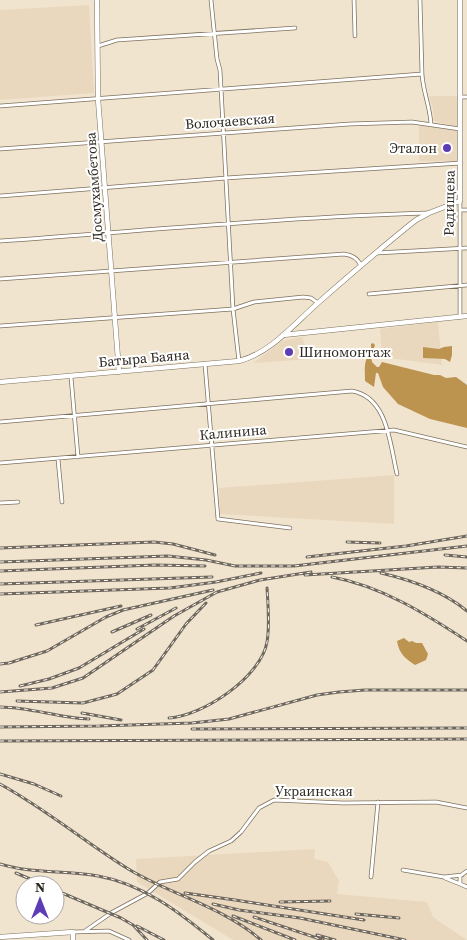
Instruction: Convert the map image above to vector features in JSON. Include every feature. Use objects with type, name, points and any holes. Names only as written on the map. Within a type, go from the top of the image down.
[{"type":"street","name":"Досмухамбетова","points":[[97,0],[98,99],[119,372]]},
{"type":"street","points":[[211,0],[221,90],[234,309],[239,361]]},
{"type":"street","points":[[354,0],[355,36]]},
{"type":"street","points":[[420,0],[423,86],[430,110],[431,124]]},
{"type":"street","name":"Радищева","points":[[460,0],[460,317]]},
{"type":"street","points":[[98,46],[117,40],[295,28]]},
{"type":"street","points":[[0,106],[422,74]]},
{"type":"street","points":[[461,97],[467,97]]},
{"type":"street","name":"Волочаевская","points":[[0,149],[350,124],[412,122],[461,129]]},
{"type":"street","points":[[0,196],[226,178],[461,163]]},
{"type":"street","name":"Батыра Баяна","points":[[0,382],[239,361],[257,354],[283,335],[416,220],[429,212],[460,201]]},
{"type":"street","points":[[460,210],[467,210]]},
{"type":"street","points":[[0,241],[230,223],[429,212]]},
{"type":"street","points":[[376,253],[467,248]]},
{"type":"street","points":[[0,280],[344,254],[352,256],[361,266]]},
{"type":"street","points":[[369,294],[467,285]]},
{"type":"street","points":[[0,326],[234,309],[254,302],[303,297],[311,298],[318,303]]},
{"type":"street","points":[[283,335],[467,316]]},
{"type":"street","points":[[205,364],[218,519],[290,528]]},
{"type":"street","points":[[71,377],[78,456]]},
{"type":"street","points":[[0,422],[352,391],[362,394],[376,404],[382,413],[398,474]]},
{"type":"street","name":"Калинина","points":[[0,463],[387,431],[407,432],[467,447]]},
{"type":"street","points":[[58,459],[62,502]]},
{"type":"street","points":[[0,503],[18,502]]},
{"type":"street","name":"Украинская","points":[[86,931],[111,913],[148,893],[160,882],[178,879],[195,862],[209,852],[231,841],[242,832],[259,808],[274,800],[436,802],[467,808]]},
{"type":"street","points":[[371,877],[378,802]]},
{"type":"street","points":[[403,870],[444,877],[467,887]]},
{"type":"street","points":[[444,877],[462,874],[467,871]]},
{"type":"street","points":[[460,884],[460,876],[462,874]]},
{"type":"street","points":[[0,937],[108,931],[129,940]]},
{"type":"street","points":[[73,932],[73,940]]},
{"type":"shaded area","points":[[89,5],[94,93],[0,100],[0,10]]},
{"type":"shaded area","points":[[429,96],[458,96],[459,127],[434,121]]},
{"type":"shaded area","points":[[419,125],[459,131],[459,161],[419,161]]},
{"type":"shaded area","points":[[438,322],[442,365],[382,357],[380,329]]},
{"type":"shaded area","points":[[302,337],[311,359],[253,363],[282,341]]},
{"type":"shaded area","points":[[371,344],[375,345],[371,356],[372,362],[377,367],[382,362],[446,378],[456,377],[467,385],[467,428],[430,419],[398,404],[383,387],[378,373],[376,373],[374,387],[365,381],[366,362],[371,352]]},
{"type":"shaded area","points":[[452,346],[450,362],[445,359],[423,358],[423,347],[439,349]]},
{"type":"shaded area","points":[[394,475],[394,524],[220,514],[219,488]]},
{"type":"shaded area","points":[[404,638],[409,642],[422,643],[428,654],[426,660],[415,665],[401,653],[397,641]]},
{"type":"shaded area","points":[[315,849],[314,859],[328,862],[339,881],[337,894],[427,902],[433,917],[467,940],[233,940],[137,882],[136,859]]},
{"type":"railway","points":[[307,557],[406,546],[467,536]]},
{"type":"railway","points":[[0,548],[154,542],[173,544],[215,555]]},
{"type":"railway","points":[[347,542],[380,543]]},
{"type":"railway","points":[[0,562],[168,556],[206,560],[235,566],[294,566],[467,546]]},
{"type":"railway","points":[[445,555],[467,557]]},
{"type":"railway","points":[[0,571],[155,565],[205,566]]},
{"type":"railway","points":[[305,575],[438,567],[467,568]]},
{"type":"railway","points":[[0,692],[52,688],[83,678],[174,616],[217,592],[260,580],[311,572]]},
{"type":"railway","points":[[0,594],[170,588],[216,582],[261,573]]},
{"type":"railway","points":[[381,573],[426,587],[448,598],[467,611]]},
{"type":"railway","points":[[0,584],[212,577]]},
{"type":"railway","points":[[332,577],[368,587],[402,602],[467,641]]},
{"type":"railway","points":[[169,718],[183,716],[213,702],[242,681],[254,668],[267,642],[269,621],[267,588]]},
{"type":"railway","points":[[0,664],[47,651],[106,617],[123,610],[213,590]]},
{"type":"railway","points":[[17,701],[83,703],[117,694],[153,670],[186,624],[206,603]]},
{"type":"railway","points":[[36,625],[121,606]]},
{"type":"railway","points":[[137,629],[176,608]]},
{"type":"railway","points":[[112,632],[151,615]]},
{"type":"railway","points":[[20,686],[49,679],[79,668],[144,629]]},
{"type":"railway","points":[[0,727],[192,723],[229,719],[317,695],[339,692],[365,690],[467,690]]},
{"type":"railway","points":[[0,707],[89,719]]},
{"type":"railway","points":[[82,713],[121,720]]},
{"type":"railway","points":[[192,729],[467,728]]},
{"type":"railway","points":[[0,741],[467,739]]},
{"type":"railway","points":[[0,774],[34,784],[61,796]]},
{"type":"railway","points":[[0,784],[34,804],[130,870],[214,910],[261,940]]},
{"type":"railway","points":[[0,864],[36,871],[98,876],[130,885],[174,910],[213,940]]},
{"type":"railway","points":[[16,873],[21,875]]},
{"type":"railway","points":[[185,893],[364,920]]},
{"type":"railway","points":[[65,894],[121,918],[133,925],[147,940]]},
{"type":"railway","points":[[280,902],[330,901]]},
{"type":"railway","points":[[213,904],[239,910],[300,918],[405,940]]},
{"type":"railway","points":[[356,914],[399,918]]},
{"type":"railway","points":[[233,916],[295,940]]},
{"type":"railway","points":[[254,917],[323,940]]},
{"type":"railway","points":[[137,926],[164,940]]},
{"type":"railway","points":[[317,935],[335,940]]},
{"type":"place","name":"Эталон","points":[[447,148]]},
{"type":"place","name":"Шиномонтаж","points":[[289,352]]}]
